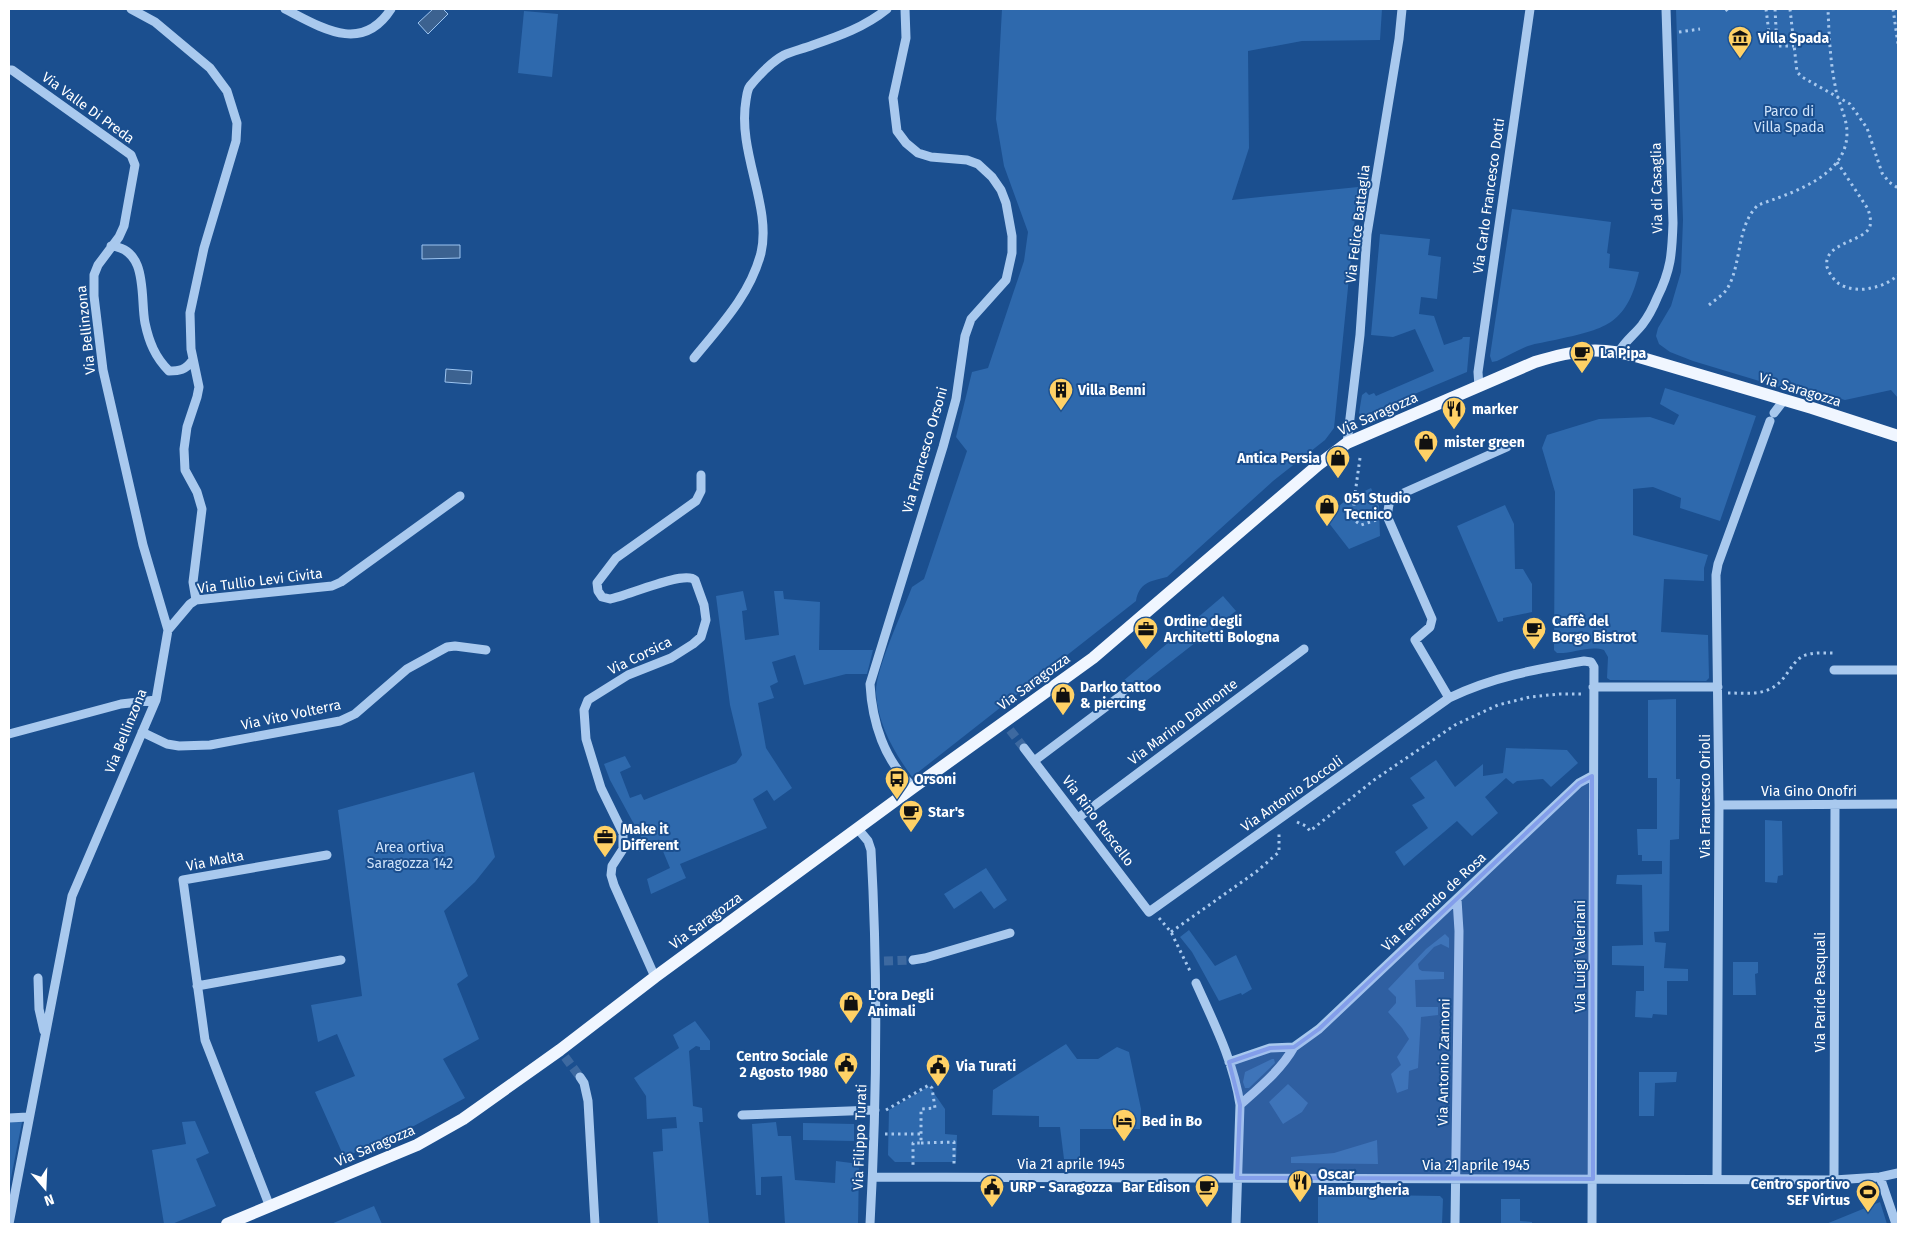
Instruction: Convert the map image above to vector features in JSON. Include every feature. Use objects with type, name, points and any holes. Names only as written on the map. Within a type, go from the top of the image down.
[{"type":"main road","name":"Via Saragozza","points":[[227,1224],[417,1145],[463,1119],[562,1053],[655,977],[914,787],[1007,726],[1093,658],[1318,465],[1347,443],[1536,362],[1558,355],[1589,350],[1619,352],[1784,400],[1898,436]]},
{"type":"street","points":[[131,9],[155,22],[210,68],[228,91],[237,123],[236,141],[221,187],[195,283],[190,313],[192,361],[199,388],[187,427],[184,449],[185,470],[197,492],[202,508],[194,575],[196,600]]},
{"type":"street","points":[[285,9],[334,32],[351,35],[366,32],[376,26],[391,9]]},
{"type":"street","points":[[694,358],[740,301],[750,282],[761,252],[762,228],[760,210],[746,145],[744,116],[748,88],[765,70],[784,55],[853,30],[887,9]]},
{"type":"street","name":"Via Francesco Orsoni","points":[[905,9],[906,38],[893,98],[897,131],[906,143],[918,153],[931,157],[967,160],[978,164],[992,177],[1001,190],[1006,203],[1012,236],[1012,253],[1006,280],[971,319],[965,336],[956,400],[870,684],[871,701],[879,735],[896,767],[914,787]]},
{"type":"street","name":"Via Felice Battaglia","points":[[1347,443],[1360,335],[1367,234],[1399,39],[1402,9]]},
{"type":"street","name":"Via Carlo Francesco Dotti","points":[[1479,387],[1478,372],[1530,9]]},
{"type":"street","name":"Via di Casaglia","points":[[1619,352],[1624,342],[1641,326],[1649,314],[1665,283],[1672,255],[1673,223],[1666,9]]},
{"type":"street","name":"Via Valle Di Preda","points":[[9,70],[12,70],[131,155],[135,165],[124,226],[119,237]]},
{"type":"street","name":"Via Bellinzona","points":[[9,1224],[28,1117],[72,896],[156,700],[168,630],[144,545],[101,356],[94,296],[94,275],[98,265],[119,237]]},
{"type":"street","points":[[111,246],[120,246],[128,251],[136,264],[141,277],[144,320],[148,337],[152,348],[161,362],[169,371],[180,371],[187,368],[192,361]]},
{"type":"street","name":"Via Francesco Orioli","points":[[1717,1180],[1721,690],[1716,575],[1718,564],[1772,417],[1784,400]]},
{"type":"street","points":[[1450,698],[1415,640],[1430,627],[1432,619],[1386,516],[1390,499],[1507,446]]},
{"type":"street","name":"Via Corsica","points":[[655,977],[611,875],[612,866],[623,849],[623,833],[601,788],[586,739],[584,710],[588,700],[628,675],[671,658],[693,644],[700,637],[706,620],[704,605],[695,580],[692,577],[684,576],[610,599],[602,598],[598,591],[597,583],[616,558],[696,501],[701,492],[701,475]]},
{"type":"street","name":"Via Tullio Levi Civita","points":[[168,630],[190,604],[196,600],[332,586],[341,582],[460,496]]},
{"type":"street","name":"Via Vito Volterra","points":[[142,732],[167,744],[179,746],[210,745],[340,721],[355,714],[407,669],[447,647],[454,646],[486,650]]},
{"type":"street","name":"Via Marino Dalmonte","points":[[1078,818],[1304,649]]},
{"type":"street","name":"Via Antonio Zoccoli","points":[[1151,914],[1450,698],[1517,673],[1584,661],[1591,662],[1594,667],[1593,691]]},
{"type":"street","points":[[1834,670],[1898,670]]},
{"type":"street","points":[[1593,691],[1721,690]]},
{"type":"street","name":"Via Luigi Valeriani","points":[[1592,1224],[1593,691]]},
{"type":"street","points":[[1034,761],[1123,694]]},
{"type":"street","points":[[9,734],[121,704],[156,700]]},
{"type":"street","name":"Via Rino Ruscello","points":[[1024,748],[1151,914]]},
{"type":"street","name":"Via Fernando de Rosa","points":[[1240,1104],[1281,1066],[1294,1047],[1319,1029],[1580,783],[1592,776]]},
{"type":"street","name":"Via Paride Pasquali","points":[[1834,1180],[1835,804]]},
{"type":"street","name":"Via Gino Onofri","points":[[1719,805],[1898,804]]},
{"type":"street","name":"Via Filippo Turati","points":[[858,829],[868,841],[871,850],[880,962],[876,1110],[870,1224]]},
{"type":"street","name":"Via Malta","points":[[270,1207],[205,1040],[183,880],[327,855]]},
{"type":"street","name":"Via Antonio Zannoni","points":[[1455,1224],[1459,930],[1457,899]]},
{"type":"street","points":[[913,960],[1010,933]]},
{"type":"street","points":[[197,986],[341,960]]},
{"type":"street","points":[[38,978],[40,1009],[45,1036]]},
{"type":"street","points":[[1196,982],[1229,1062],[1240,1104],[1236,1178],[1236,1224]]},
{"type":"street","points":[[1229,1062],[1270,1048],[1294,1047]]},
{"type":"street","points":[[580,1077],[584,1083],[588,1101],[595,1224]]},
{"type":"street","points":[[742,1115],[876,1110]]},
{"type":"street","points":[[9,1118],[28,1117]]},
{"type":"street","name":"Via 21 aprile 1945","points":[[873,1177],[1834,1180],[1880,1178],[1898,1173]]},
{"type":"street","points":[[1880,1178],[1896,1224]]},
{"type":"path","points":[[1726,9],[1729,13]]},
{"type":"path","points":[[1766,9],[1769,32],[1777,32]]},
{"type":"path","points":[[1775,9],[1777,46],[1794,46]]},
{"type":"path","points":[[1790,9],[1797,72],[1839,100],[1850,104],[1867,128],[1882,173],[1888,182],[1898,188]]},
{"type":"path","points":[[1710,305],[1726,291],[1732,279],[1738,250],[1753,210],[1758,205],[1804,188],[1837,162],[1844,148],[1847,134],[1835,86],[1828,9]]},
{"type":"path","points":[[1894,9],[1898,44]]},
{"type":"path","points":[[1667,35],[1700,29]]},
{"type":"path","points":[[1837,162],[1868,209],[1871,224],[1867,231],[1832,251],[1827,259],[1830,276],[1845,287],[1868,289],[1882,286],[1898,275]]},
{"type":"path","points":[[1360,458],[1354,500],[1354,520],[1361,525],[1386,516]]},
{"type":"path","points":[[1721,690],[1756,693],[1768,690],[1782,680],[1802,656],[1834,652]]},
{"type":"path","points":[[1289,826],[1297,822],[1306,826],[1310,831],[1374,780],[1456,725],[1498,705],[1544,695],[1593,691]]},
{"type":"path","points":[[1171,932],[1256,872],[1279,852],[1279,833],[1284,829]]},
{"type":"path","points":[[1151,914],[1160,918],[1171,932],[1196,982]]},
{"type":"path","points":[[886,1111],[930,1085],[935,1108],[921,1110],[921,1143]]},
{"type":"path","points":[[885,1134],[921,1134]]},
{"type":"path","points":[[913,1165],[913,1143],[954,1142],[954,1164]]},
{"type":"highlighted area","points":[[1592,776],[1593,1179],[1237,1178],[1240,1105],[1229,1062],[1270,1048],[1294,1047],[1319,1029],[1579,783]]},
{"type":"green space","points":[[1002,9],[1382,9],[1380,40],[1302,41],[1248,51],[1249,148],[1232,200],[1358,187],[1334,428],[1325,440],[1273,481],[1167,577],[1146,584],[1137,595],[1136,601],[912,777],[888,738],[877,705],[877,683],[890,640],[912,587],[924,579],[967,451],[956,437],[972,372],[988,368],[1024,261],[1028,232],[1004,166],[996,119]]},
{"type":"green space","name":"Parco di Villa Spada","points":[[1676,9],[1898,9],[1898,398],[1891,390],[1845,400],[1812,390],[1802,394],[1693,361],[1670,352],[1659,344],[1656,336],[1658,328],[1671,306],[1681,272],[1683,220]]},
{"type":"green space","points":[[524,11],[558,14],[552,77],[518,73]]},
{"type":"green space","points":[[1512,209],[1611,222],[1607,253],[1610,254],[1609,268],[1639,272],[1634,290],[1627,304],[1620,314],[1610,322],[1600,328],[1587,332],[1528,346],[1492,362],[1490,356]]},
{"type":"green space","points":[[1380,234],[1430,239],[1428,255],[1441,257],[1437,299],[1421,297],[1419,314],[1434,316],[1444,345],[1463,337],[1470,337],[1467,372],[1362,416],[1359,413],[1362,395],[1366,392],[1369,395],[1374,393],[1376,396],[1434,371],[1415,329],[1393,337],[1371,335]]},
{"type":"green space","points":[[1665,388],[1756,416],[1720,521],[1680,508],[1681,498],[1653,487],[1633,489],[1633,535],[1708,555],[1704,568],[1704,581],[1664,579],[1661,632],[1708,635],[1709,678],[1706,681],[1610,680],[1607,678],[1608,657],[1604,650],[1592,648],[1557,653],[1554,650],[1555,492],[1542,448],[1547,435],[1599,419],[1650,417],[1674,425],[1679,415],[1660,404]]},
{"type":"green space","points":[[1371,488],[1379,506],[1380,536],[1349,549],[1325,518],[1346,500]]},
{"type":"green space","points":[[1505,505],[1514,524],[1515,569],[1523,569],[1532,584],[1532,612],[1503,618],[1503,621],[1498,622],[1457,526]]},
{"type":"green space","points":[[743,591],[747,610],[742,611],[745,640],[779,635],[774,591],[783,591],[784,599],[820,602],[819,650],[873,650],[867,674],[846,674],[804,685],[795,655],[772,662],[778,682],[770,686],[774,698],[758,703],[766,748],[792,788],[774,801],[767,790],[753,799],[767,828],[680,864],[686,878],[651,894],[647,879],[670,868],[660,844],[639,852],[638,847],[641,837],[610,780],[604,764],[625,756],[631,767],[620,772],[630,798],[641,794],[644,800],[736,763],[742,755],[730,705],[716,596]]},
{"type":"green space","points":[[1223,596],[1236,611],[1132,692],[1122,682]]},
{"type":"green space","points":[[1676,699],[1676,779],[1680,779],[1679,839],[1670,840],[1669,931],[1654,932],[1655,942],[1666,943],[1664,968],[1688,969],[1688,981],[1667,981],[1667,1015],[1653,1014],[1652,1018],[1635,1017],[1636,991],[1644,991],[1644,966],[1612,965],[1612,946],[1643,945],[1642,885],[1616,884],[1617,875],[1662,874],[1662,861],[1642,861],[1642,855],[1638,855],[1637,829],[1657,829],[1657,778],[1648,778],[1648,700]]},
{"type":"green space","points":[[1506,748],[1567,750],[1578,763],[1551,787],[1543,779],[1517,781],[1513,784],[1506,778],[1485,797],[1498,813],[1472,836],[1457,821],[1404,866],[1395,852],[1428,828],[1412,805],[1425,798],[1410,778],[1436,760],[1455,787],[1483,764],[1483,776],[1503,773]]},
{"type":"green space","name":"Area ortiva Saragozza 142","points":[[474,772],[495,857],[475,882],[444,911],[468,976],[457,984],[479,1039],[443,1059],[465,1098],[401,1133],[344,1157],[315,1092],[355,1076],[337,1034],[318,1042],[311,1005],[362,996],[338,810]]},
{"type":"green space","points":[[1765,820],[1782,821],[1783,875],[1778,876],[1777,883],[1765,882]]},
{"type":"green space","points":[[986,868],[1007,900],[994,909],[981,891],[954,909],[944,894]]},
{"type":"green space","points":[[1189,930],[1215,966],[1236,955],[1252,989],[1242,995],[1241,993],[1219,1001],[1192,952],[1180,937]]},
{"type":"green space","points":[[1445,934],[1449,938],[1449,948],[1441,944],[1434,947],[1418,964],[1419,969],[1422,971],[1444,972],[1444,979],[1415,980],[1416,1007],[1438,1007],[1438,1015],[1421,1017],[1418,1068],[1409,1071],[1408,1089],[1397,1093],[1391,1074],[1401,1065],[1397,1057],[1409,1039],[1388,1012],[1396,1003],[1396,997],[1388,989],[1426,949]]},
{"type":"green space","points":[[1733,962],[1758,962],[1758,973],[1755,974],[1756,995],[1733,995]]},
{"type":"green space","points":[[695,1021],[710,1041],[710,1050],[700,1050],[700,1047],[696,1046],[689,1051],[693,1106],[702,1108],[703,1122],[699,1122],[709,1224],[658,1224],[653,1152],[663,1151],[662,1129],[677,1128],[676,1117],[647,1119],[646,1096],[634,1078],[679,1048],[673,1035]]},
{"type":"green space","points":[[1066,1044],[1077,1059],[1098,1059],[1117,1047],[1129,1052],[1141,1109],[1140,1129],[1080,1129],[1080,1159],[1064,1159],[1060,1127],[1039,1127],[1039,1116],[992,1115],[993,1090]]},
{"type":"green space","points":[[1274,1059],[1275,1063],[1249,1088],[1245,1088],[1243,1082],[1245,1072]]},
{"type":"green space","points":[[1639,1072],[1677,1072],[1676,1082],[1655,1083],[1654,1116],[1639,1116]]},
{"type":"green space","points":[[1288,1084],[1308,1103],[1302,1112],[1283,1124],[1269,1102]]},
{"type":"green space","points":[[929,1086],[945,1109],[945,1134],[957,1135],[956,1162],[895,1162],[888,1155],[889,1110]]},
{"type":"green space","points":[[23,1117],[9,1188],[9,1118]]},
{"type":"green space","points":[[195,1121],[209,1153],[196,1159],[216,1206],[172,1224],[164,1224],[152,1150],[186,1144],[182,1122]]},
{"type":"green space","points":[[776,1122],[778,1136],[791,1136],[795,1180],[835,1183],[836,1161],[859,1164],[858,1224],[785,1224],[782,1176],[761,1177],[761,1195],[756,1195],[752,1124]]},
{"type":"green space","points":[[803,1123],[854,1124],[854,1141],[803,1140]]},
{"type":"green space","points":[[1377,1140],[1378,1164],[1291,1163],[1291,1157],[1334,1153]]},
{"type":"green space","points":[[1318,1194],[1440,1196],[1443,1199],[1442,1224],[1318,1224]]},
{"type":"green space","points":[[1501,1199],[1520,1199],[1520,1221],[1532,1222],[1532,1224],[1501,1224]]},
{"type":"green space","name":"Centro sportivo SEF Virtus","points":[[1880,1202],[1887,1224],[1826,1224]]},
{"type":"green space","points":[[374,1206],[382,1224],[331,1224]]},
{"type":"shaded area","points":[[433,9],[443,9],[448,14],[428,34],[418,23]]},
{"type":"shaded area","points":[[422,245],[460,245],[460,258],[422,259]]},
{"type":"shaded area","points":[[446,369],[472,371],[471,384],[445,382]]},
{"type":"tunnel","points":[[1010,730],[1024,748]]},
{"type":"tunnel","points":[[884,961],[913,960]]},
{"type":"tunnel","points":[[565,1057],[580,1077]]},
{"type":"place","name":"Villa Spada","points":[[1740,59]]},
{"type":"place","name":"La Pipa","points":[[1582,374]]},
{"type":"place","name":"Villa Benni","points":[[1061,411]]},
{"type":"place","name":"marker","points":[[1454,430]]},
{"type":"place","name":"mister green","points":[[1426,463]]},
{"type":"place","name":"Antica Persia","points":[[1338,479]]},
{"type":"place","name":"051 Studio Tecnico","points":[[1327,527]]},
{"type":"place","name":"Ordine degli Architetti Bologna","points":[[1146,650]]},
{"type":"place","name":"Caffè del Borgo Bistrot","points":[[1534,650]]},
{"type":"place","name":"Darko tattoo & piercing","points":[[1063,716]]},
{"type":"place","name":"Orsoni","points":[[897,800]]},
{"type":"place","name":"Star's","points":[[911,833]]},
{"type":"place","name":"Make it Different","points":[[605,858]]},
{"type":"place","name":"L'ora Degli Animali","points":[[851,1024]]},
{"type":"place","name":"Centro Sociale 2 Agosto 1980","points":[[846,1085]]},
{"type":"place","name":"Via Turati","points":[[938,1087]]},
{"type":"place","name":"Bed in Bo","points":[[1124,1142]]},
{"type":"place","name":"Oscar Hamburgheria","points":[[1300,1203]]},
{"type":"place","name":"URP - Saragozza","points":[[992,1208]]},
{"type":"place","name":"Bar Edison","points":[[1207,1208]]},
{"type":"place","name":"Centro sportivo SEF Virtus","points":[[1868,1213]]}]
